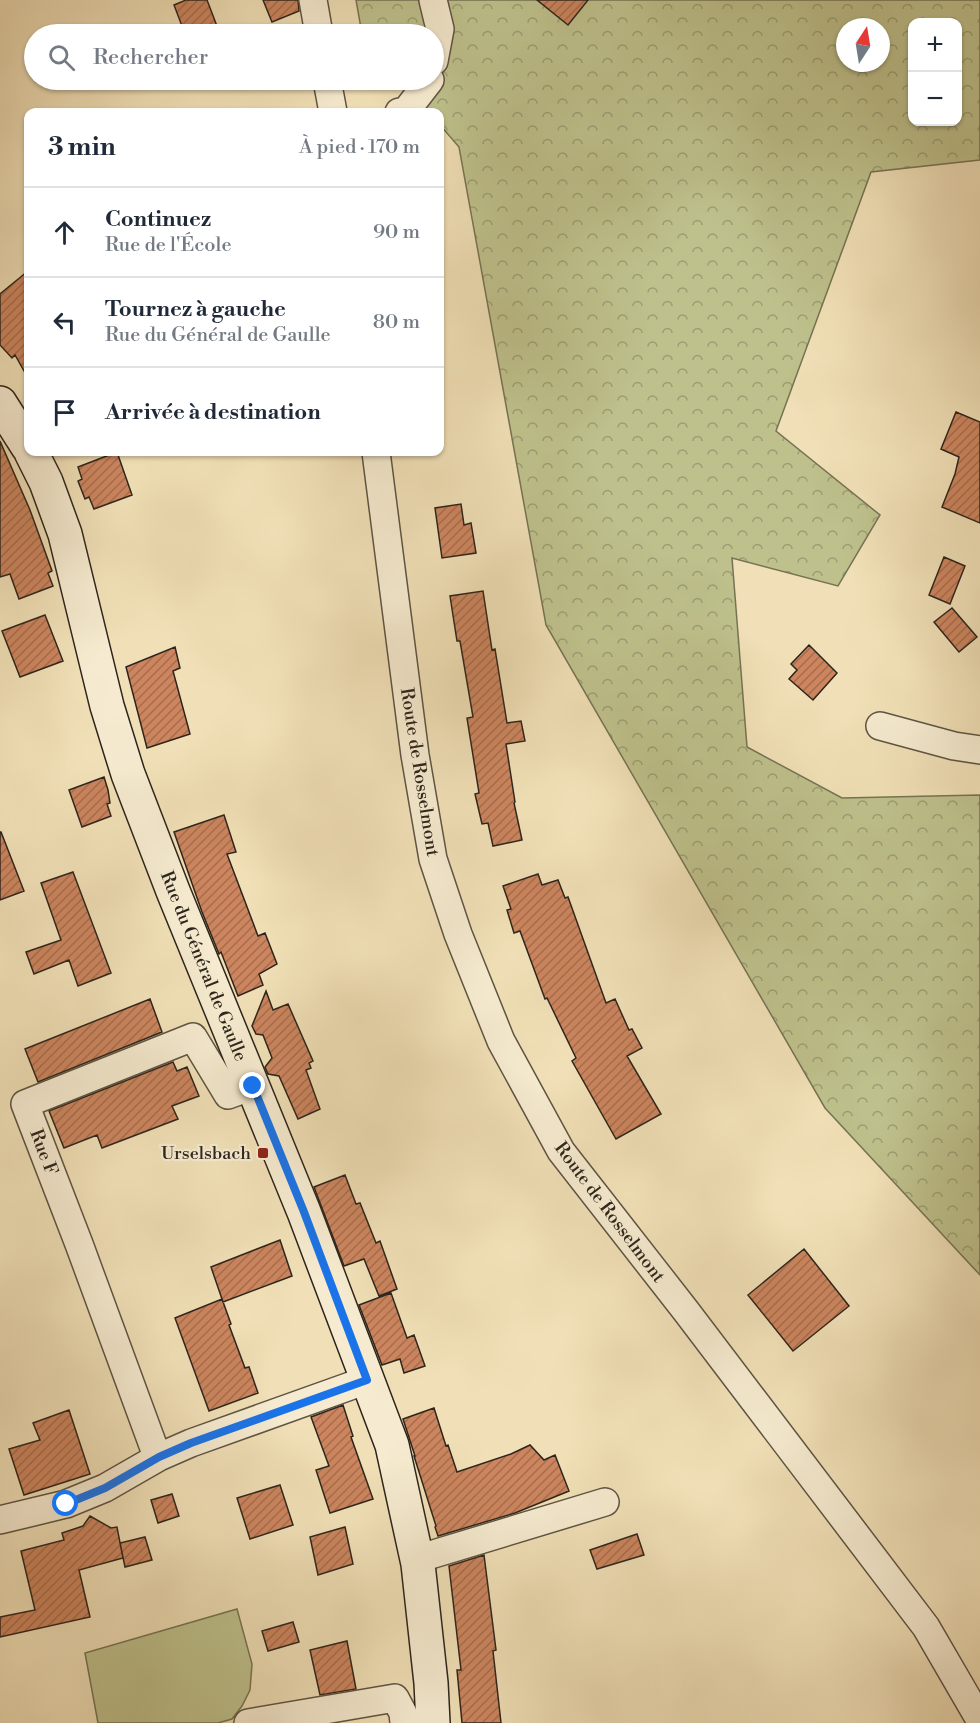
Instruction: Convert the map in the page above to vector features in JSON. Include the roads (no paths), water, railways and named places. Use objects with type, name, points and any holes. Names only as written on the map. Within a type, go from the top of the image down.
[{"type":"main road","points":[[0,404],[24,441]]},
{"type":"main road","name":"Rue du Général de Gaulle","points":[[33,456],[46,482],[65,534],[107,706],[148,831],[304,1212],[392,1445],[417,1559],[431,1683],[433,1723]]},
{"type":"street","points":[[313,0],[317,24]]},
{"type":"street","points":[[433,0],[439,24]]},
{"type":"street","points":[[329,90],[332,108]]},
{"type":"street","points":[[408,108],[422,90]]},
{"type":"street","name":"Route de Rosselmont","points":[[377,456],[415,755],[433,859],[458,934],[501,1041],[561,1151],[704,1334],[926,1627],[980,1720]]},
{"type":"street","points":[[880,726],[954,746],[980,750]]},
{"type":"street","name":"Rue F","points":[[159,1457],[25,1104],[193,1037],[228,1095],[253,1086]]},
{"type":"street","points":[[0,1520],[66,1504],[105,1488],[159,1457],[191,1443],[367,1380]]},
{"type":"street","points":[[417,1559],[605,1502]]},
{"type":"street","points":[[248,1723],[395,1698],[403,1713],[404,1723]]},
{"type":"place","name":"Urselsbach","points":[[263,1153]]}]
